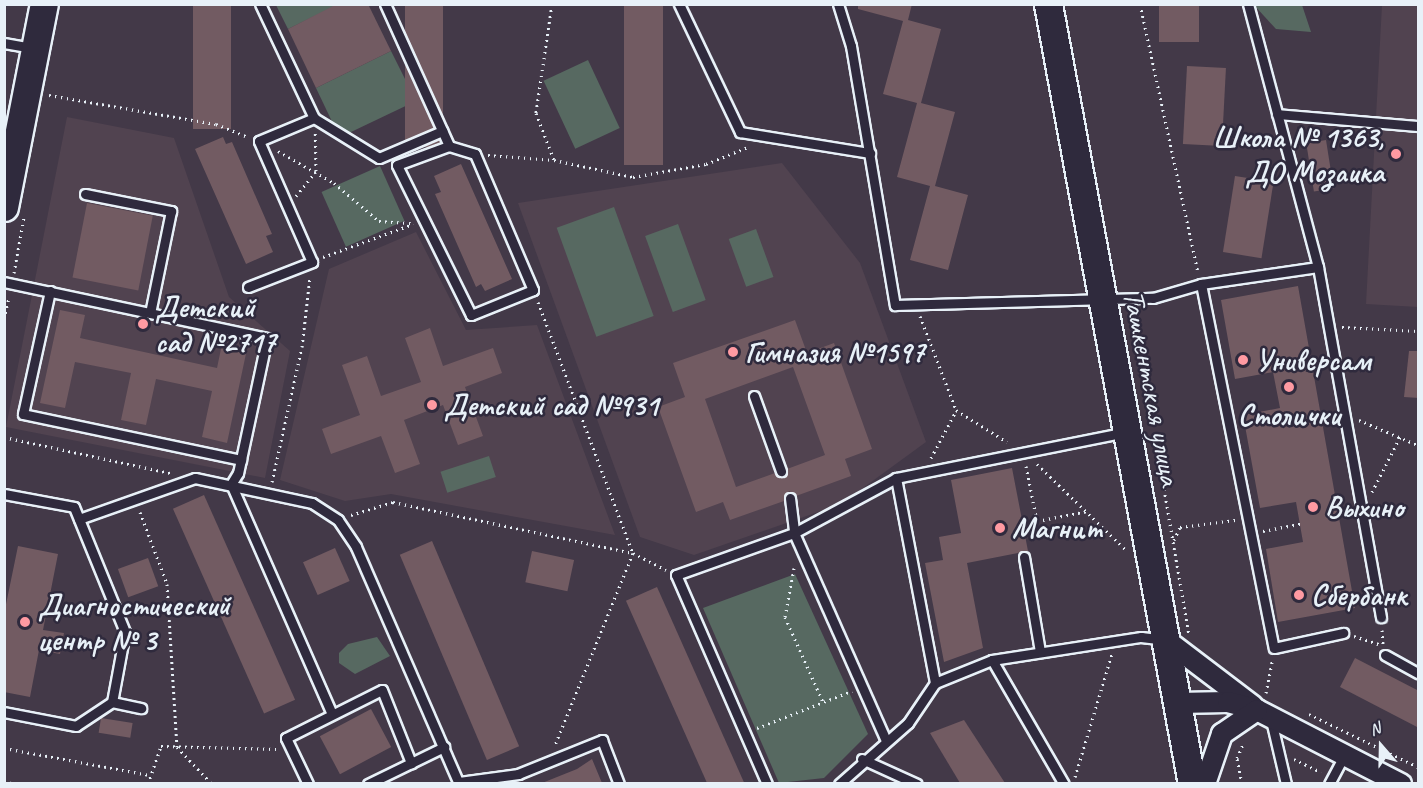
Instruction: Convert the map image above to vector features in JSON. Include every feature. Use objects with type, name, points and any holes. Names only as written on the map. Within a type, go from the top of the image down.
[{"type":"main road","points":[[4,207],[45,4]]},
{"type":"main road","name":"Ташкентская улица","points":[[1048,4],[1192,783]]},
{"type":"street","points":[[1166,640],[1344,756],[1401,783]]},
{"type":"street","points":[[1178,703],[1263,703]]},
{"type":"street","points":[[1205,783],[1222,734],[1263,703]]},
{"type":"lane","points":[[260,4],[314,118],[379,158],[442,130]]},
{"type":"lane","points":[[385,4],[449,146]]},
{"type":"lane","points":[[679,4],[740,132],[870,153]]},
{"type":"lane","points":[[838,4],[870,153],[895,305],[1153,298],[1201,284],[1318,267]]},
{"type":"lane","points":[[1248,4],[1318,267],[1381,617]]},
{"type":"lane","points":[[4,43],[36,49]]},
{"type":"lane","points":[[1277,114],[1418,126]]},
{"type":"lane","points":[[248,287],[312,262],[259,141],[314,118]]},
{"type":"lane","points":[[449,146],[475,154],[533,290],[471,315],[397,165],[449,146]]},
{"type":"lane","points":[[85,194],[171,211],[150,313]]},
{"type":"lane","points":[[4,282],[267,338],[241,460],[231,484],[332,714]]},
{"type":"lane","points":[[1201,284],[1254,532],[1274,648],[1343,633]]},
{"type":"lane","points":[[50,291],[23,414],[241,460]]},
{"type":"lane","points":[[754,396],[781,471]]},
{"type":"lane","points":[[767,783],[676,575],[794,533],[896,478],[1126,432]]},
{"type":"lane","points":[[79,519],[195,478],[312,503],[338,520],[356,547],[459,783],[518,774],[602,740],[619,783]]},
{"type":"lane","points":[[896,478],[935,682]]},
{"type":"lane","points":[[4,494],[74,507],[125,632],[112,702]]},
{"type":"lane","points":[[790,498],[794,533],[886,741]]},
{"type":"lane","points":[[1024,557],[1040,652]]},
{"type":"lane","points":[[839,783],[862,759],[908,723],[935,682],[993,660],[1116,641],[1166,640]]},
{"type":"lane","points":[[1384,650],[1419,673]]},
{"type":"lane","points":[[993,660],[1064,783]]},
{"type":"lane","points":[[308,783],[286,738],[382,690],[411,763]]},
{"type":"lane","points":[[4,712],[76,726],[112,702],[141,708]]},
{"type":"lane","points":[[1263,703],[1286,783]]},
{"type":"lane","points":[[368,783],[444,747]]},
{"type":"lane","points":[[1329,783],[1344,756]]},
{"type":"lane","points":[[862,759],[917,783]]},
{"type":"lane","points":[[518,774],[521,783]]},
{"type":"path","points":[[552,4],[536,113],[554,160]]},
{"type":"path","points":[[1140,4],[1201,284]]},
{"type":"path","points":[[40,93],[216,124],[259,141],[316,171],[379,221],[415,224],[431,233]]},
{"type":"path","points":[[287,207],[316,171],[314,118]]},
{"type":"path","points":[[475,154],[554,160],[633,177],[706,164],[772,138]]},
{"type":"path","points":[[269,493],[302,347],[312,262],[415,224]]},
{"type":"path","points":[[533,290],[633,553],[548,762]]},
{"type":"path","points":[[916,306],[956,410],[1024,453],[1089,511],[1126,550]]},
{"type":"path","points":[[1329,326],[1419,331]]},
{"type":"path","points":[[923,473],[956,410]]},
{"type":"path","points":[[1345,414],[1419,445]]},
{"type":"path","points":[[4,437],[195,478]]},
{"type":"path","points":[[1362,512],[1400,437]]},
{"type":"path","points":[[1024,453],[1037,521],[1089,511]]},
{"type":"path","points":[[1161,471],[1192,645]]},
{"type":"path","points":[[135,499],[166,584],[177,747],[212,783]]},
{"type":"path","points":[[338,520],[393,502],[633,553],[676,575]]},
{"type":"path","points":[[1174,542],[1180,527],[1236,520],[1254,532],[1300,524]]},
{"type":"path","points":[[795,574],[785,617],[823,702]]},
{"type":"path","points":[[1343,633],[1384,650],[1381,617]]},
{"type":"path","points":[[1072,783],[1116,641]]},
{"type":"path","points":[[1263,703],[1274,648]]},
{"type":"path","points":[[745,733],[861,688]]},
{"type":"path","points":[[1263,703],[1275,698]]},
{"type":"path","points":[[1306,712],[1419,767]]},
{"type":"path","points":[[148,783],[161,747],[290,749]]},
{"type":"path","points":[[4,748],[151,776]]},
{"type":"path","points":[[1237,758],[1242,783]]},
{"type":"path","points":[[4,782],[15,783]]},
{"type":"shaded area","name":"Школа № 1363, ДО Мозаика","points":[[1382,5],[1418,5],[1418,307],[1366,304]]},
{"type":"shaded area","name":"Детский сад №2717","points":[[67,117],[174,138],[229,297],[290,351],[265,478],[6,427]]},
{"type":"shaded area","name":"Гимназия №1597","points":[[782,163],[860,263],[926,442],[841,504],[694,555],[640,537],[518,203]]},
{"type":"shaded area","name":"Детский сад №931","points":[[416,232],[466,330],[537,325],[615,535],[391,494],[345,501],[280,480],[329,269]]},
{"type":"green space","points":[[276,5],[337,5],[288,29]]},
{"type":"green space","points":[[1254,5],[1302,5],[1311,32],[1276,29]]},
{"type":"green space","points":[[391,51],[416,101],[351,132],[337,132],[316,88]]},
{"type":"green space","points":[[588,60],[620,128],[575,149],[544,81]]},
{"type":"green space","points":[[380,166],[404,221],[346,247],[322,192]]},
{"type":"green space","points":[[614,207],[654,316],[596,337],[557,228]]},
{"type":"green space","points":[[678,224],[706,300],[673,312],[645,236]]},
{"type":"green space","points":[[756,229],[773,277],[746,287],[729,239]]},
{"type":"green space","points":[[489,456],[496,477],[447,493],[440,472]]},
{"type":"green space","points":[[795,574],[868,734],[824,778],[779,783],[703,608]]},
{"type":"green space","points":[[377,637],[390,656],[355,674],[339,663],[339,653],[348,644]]},
{"type":"building","points":[[193,4],[231,4],[231,129],[193,129]]},
{"type":"building","points":[[337,4],[368,4],[391,51],[316,88],[288,29]]},
{"type":"building","points":[[405,4],[443,4],[443,147],[405,147]]},
{"type":"building","points":[[624,4],[663,4],[663,165],[624,165]]},
{"type":"building","points":[[858,4],[912,4],[908,20],[941,29],[921,103],[955,112],[935,186],[968,195],[948,270],[910,260],[930,186],[897,177],[917,103],[883,94],[903,21],[858,9]]},
{"type":"building","points":[[1159,4],[1199,4],[1199,42],[1159,42]]},
{"type":"building","points":[[1187,66],[1226,68],[1222,146],[1183,144]]},
{"type":"building","points":[[223,137],[226,144],[232,142],[272,234],[266,236],[273,252],[246,264],[195,149]]},
{"type":"building","points":[[1326,140],[1334,188],[1314,192],[1306,143]]},
{"type":"building","points":[[461,164],[512,279],[485,291],[481,284],[476,287],[435,194],[441,192],[434,176]]},
{"type":"building","points":[[1235,176],[1274,182],[1261,258],[1223,252]]},
{"type":"building","points":[[87,203],[153,216],[138,290],[72,278]]},
{"type":"building","points":[[1298,286],[1355,608],[1278,622],[1266,549],[1303,542],[1296,502],[1260,508],[1243,415],[1280,408],[1273,372],[1235,379],[1221,300]]},
{"type":"building","points":[[60,310],[85,315],[80,338],[217,368],[222,344],[247,349],[227,443],[202,437],[212,391],[156,379],[146,425],[121,420],[131,373],[75,362],[65,408],[40,403]]},
{"type":"building","points":[[795,320],[807,353],[834,343],[872,449],[845,459],[851,476],[796,496],[789,491],[784,501],[730,520],[723,502],[696,512],[658,407],[685,397],[673,363]],"holes":[[[793,367],[825,455],[787,469],[783,477],[775,473],[736,487],[705,399]]]},
{"type":"building","points":[[430,328],[443,366],[493,348],[502,373],[465,387],[483,436],[458,445],[443,405],[404,420],[420,464],[395,473],[381,436],[331,454],[322,429],[360,415],[342,365],[367,356],[381,396],[421,382],[405,338]]},
{"type":"building","points":[[1409,351],[1419,351],[1419,398],[1404,397]]},
{"type":"building","points":[[1012,468],[1028,551],[967,563],[983,648],[944,662],[925,563],[943,560],[939,537],[961,533],[951,480]]},
{"type":"building","points":[[204,495],[295,700],[264,713],[173,509]]},
{"type":"building","points":[[432,541],[519,746],[487,760],[400,555]]},
{"type":"building","name":"Диагностический центр № 3","points":[[18,546],[58,554],[43,630],[64,633],[60,654],[39,650],[30,697],[4,692],[4,614]]},
{"type":"building","points":[[335,548],[350,581],[318,595],[303,562]]},
{"type":"building","points":[[532,551],[574,560],[567,591],[525,582]]},
{"type":"building","points":[[148,558],[158,586],[128,597],[118,569]]},
{"type":"building","points":[[657,587],[744,782],[707,784],[626,601]]},
{"type":"building","points":[[1355,658],[1419,691],[1419,728],[1340,687]]},
{"type":"building","points":[[371,709],[391,747],[340,774],[320,736]]},
{"type":"building","points":[[101,718],[133,723],[130,738],[99,733]]},
{"type":"building","points":[[964,720],[1005,783],[960,783],[930,733]]},
{"type":"building","points":[[592,759],[602,783],[542,783],[577,769]]},
{"type":"place","name":"Школа № 1363, ДО Мозаика","points":[[1396,154]]},
{"type":"place","name":"Детский сад №2717","points":[[143,324]]},
{"type":"place","name":"Гимназия №1597","points":[[733,352]]},
{"type":"place","name":"Универсам","points":[[1243,360]]},
{"type":"place","name":"Столички","points":[[1289,387]]},
{"type":"place","name":"Детский сад №931","points":[[432,405]]},
{"type":"place","name":"Выхино","points":[[1313,507]]},
{"type":"place","name":"Магнит","points":[[1000,528]]},
{"type":"place","name":"Сбербанк","points":[[1299,595]]},
{"type":"place","name":"Диагностический центр № 3","points":[[25,622]]}]
